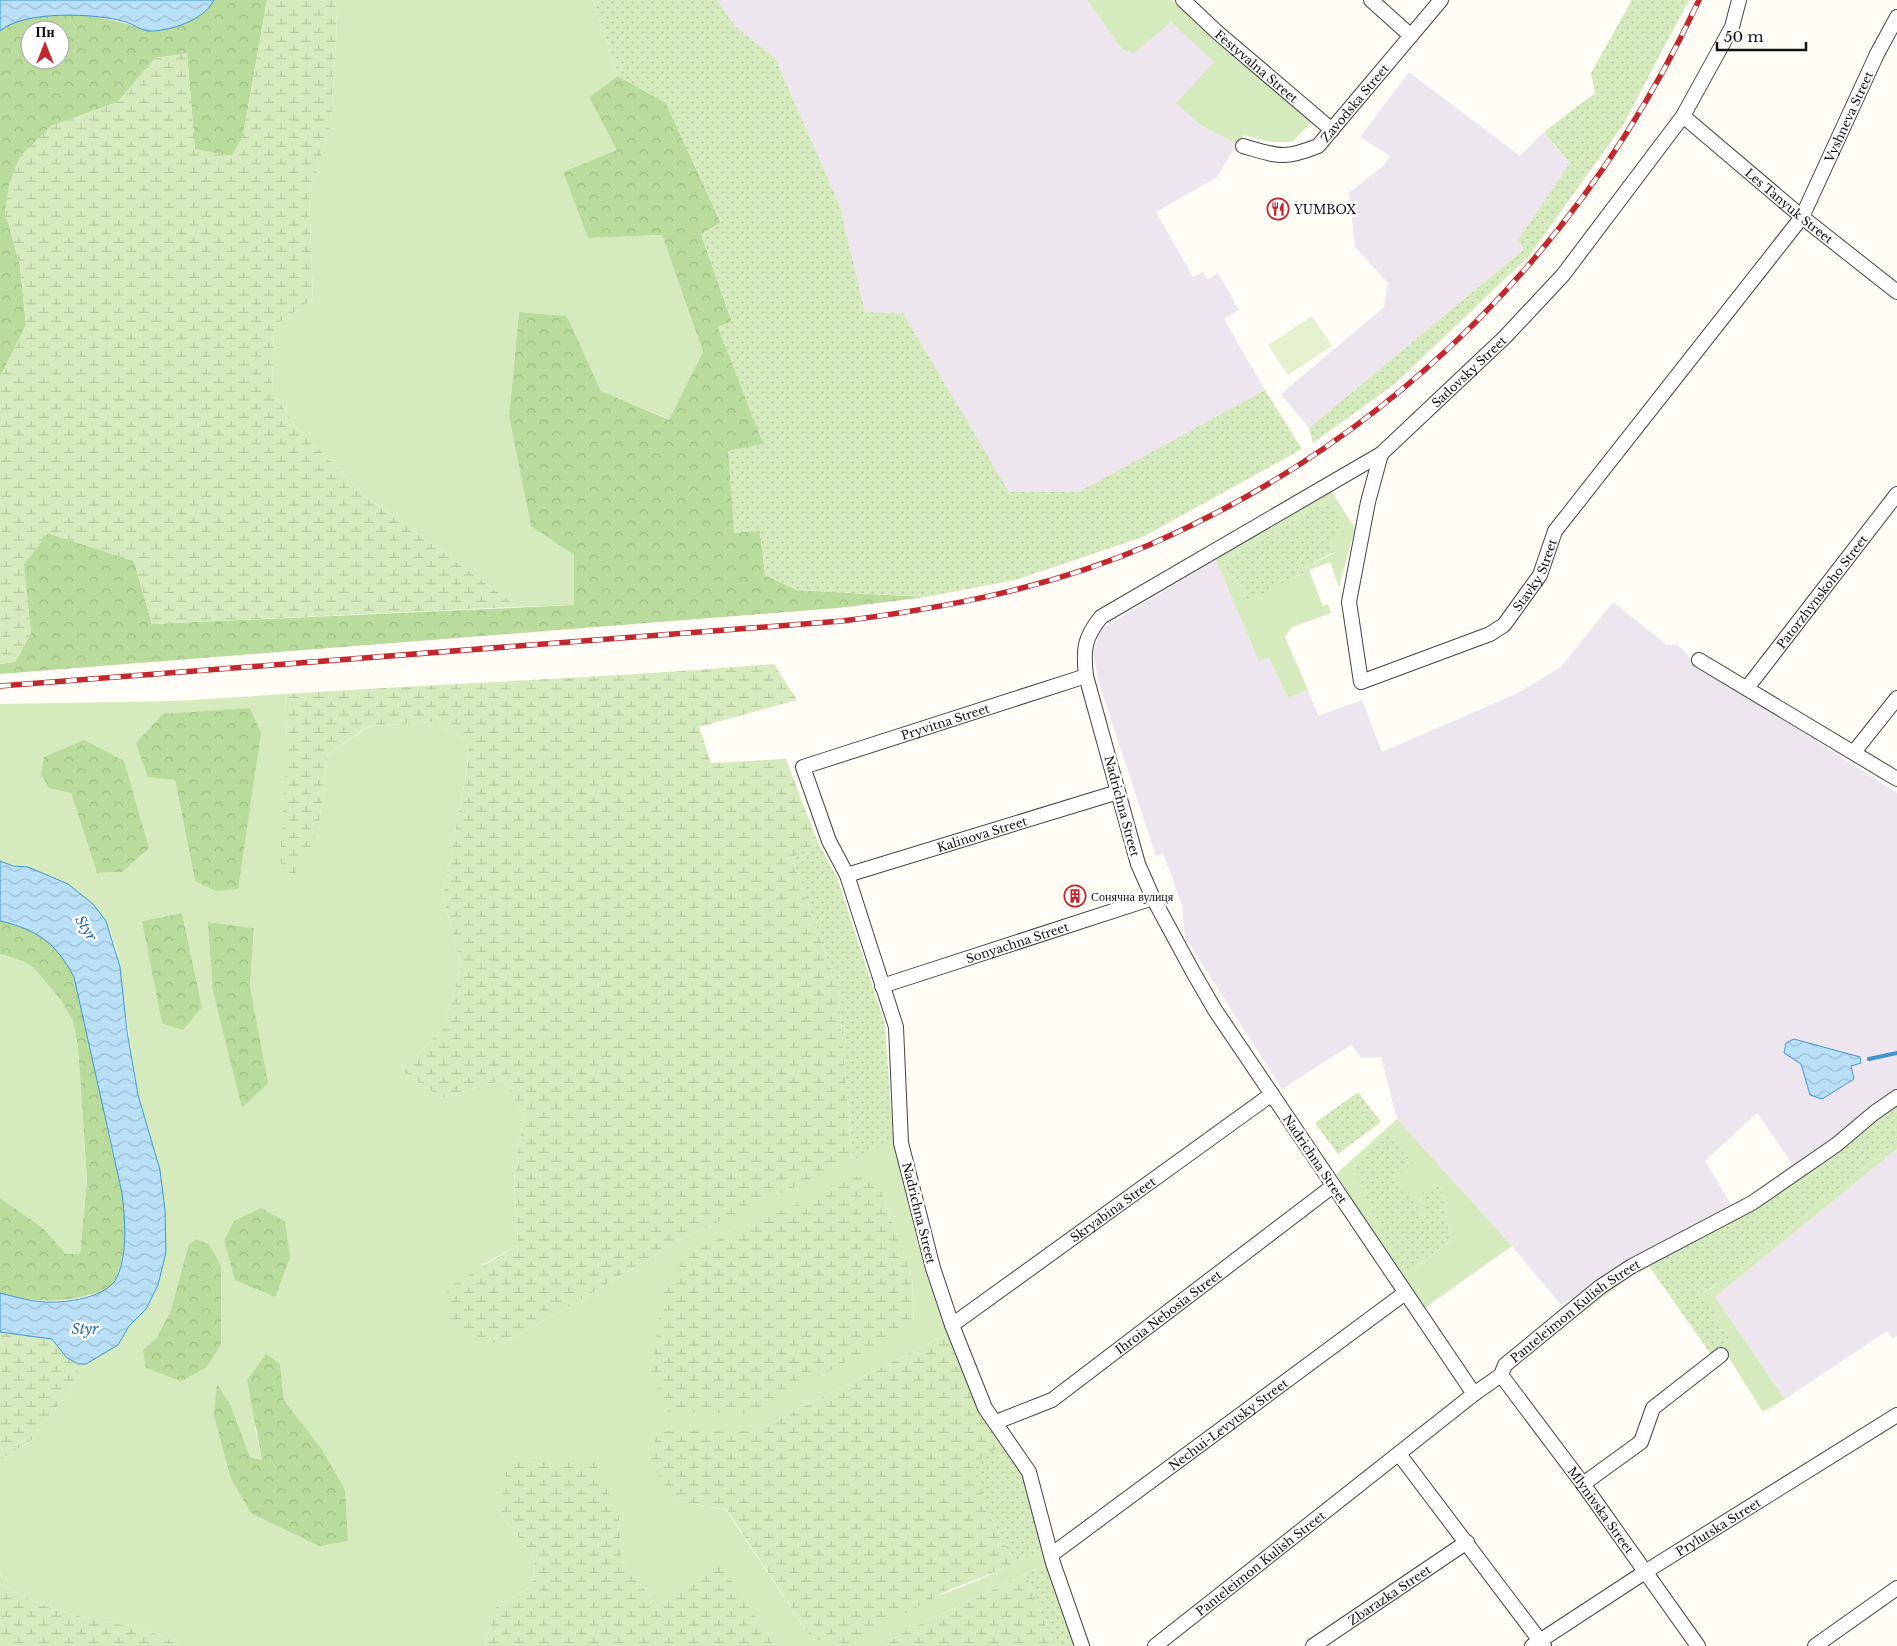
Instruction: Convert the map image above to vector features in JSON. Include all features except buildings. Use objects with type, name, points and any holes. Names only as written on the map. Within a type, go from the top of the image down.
[{"type":"street","name":"Festyvalna Street","points":[[1184,0],[1217,32],[1332,130]]},
{"type":"street","points":[[1371,0],[1411,36]]},
{"type":"street","name":"Zavodska Street","points":[[1243,146],[1274,155],[1292,156],[1318,146],[1441,0]]},
{"type":"street","name":"Sadovsky Street","points":[[1089,632],[1101,617],[1382,454],[1505,337],[1563,275],[1683,116],[1732,26],[1739,0]]},
{"type":"street","name":"Vyshneva Street","points":[[1802,217],[1877,54],[1897,17]]},
{"type":"street","name":"Les Tanyuk Street","points":[[1683,116],[1802,217],[1897,292]]},
{"type":"street","name":"Stavky Street","points":[[1382,454],[1368,502],[1349,602],[1361,682],[1490,634],[1504,625],[1540,575],[1555,531],[1802,217]]},
{"type":"street","name":"Patorzhynskoho Street","points":[[1747,688],[1897,494]]},
{"type":"street","name":"Nadrichna Street","points":[[1089,632],[1084,655],[1086,676],[1138,864],[1153,898],[1202,987],[1474,1394]]},
{"type":"street","points":[[1699,660],[1897,779]]},
{"type":"street","name":"Pryvitna Street","points":[[803,767],[1086,676]]},
{"type":"street","points":[[1854,752],[1897,698]]},
{"type":"street","name":"Nadrichna Street","points":[[803,767],[829,842],[847,876],[896,1027],[901,1144],[933,1268],[952,1325],[985,1408],[1029,1472],[1051,1556],[1082,1646]]},
{"type":"street","name":"Kalinova Street","points":[[847,876],[1118,792]]},
{"type":"street","name":"Sonyachna Street","points":[[882,986],[1153,898]]},
{"type":"street","name":"Skryabina Street","points":[[952,1325],[1272,1094]]},
{"type":"street","name":"Panteleimon Kulish Street","points":[[1155,1646],[1474,1394],[1501,1375],[1505,1365],[1600,1287],[1632,1266],[1752,1203],[1836,1145],[1874,1113],[1897,1097]]},
{"type":"street","name":"Ihroia Nebosia Street","points":[[996,1422],[1052,1400],[1334,1186]]},
{"type":"street","name":"Nechui-Levytsky Street","points":[[1051,1556],[1405,1293]]},
{"type":"street","points":[[1583,1484],[1641,1442],[1653,1408],[1721,1355]]},
{"type":"street","name":"Mlynivska Street","points":[[1501,1375],[1583,1484],[1698,1646]]},
{"type":"street","name":"Prylutska Street","points":[[1399,1454],[1467,1542],[1539,1644],[1645,1572],[1897,1415]]},
{"type":"street","name":"Zbarazka Street","points":[[1313,1646],[1467,1542]]},
{"type":"street","points":[[1815,1646],[1897,1588]]},
{"type":"shaded area","points":[[717,0],[1087,0],[1122,49],[1171,22],[1214,62],[1202,126],[1237,144],[1217,177],[1156,212],[1193,277],[1203,272],[1208,279],[1218,273],[1239,310],[1224,319],[1265,390],[1079,493],[1009,493],[903,313],[865,312],[840,206],[775,58],[735,26]]},
{"type":"shaded area","points":[[1409,72],[1520,156],[1544,132],[1570,163],[1518,240],[1525,248],[1309,428],[1281,394],[1384,307],[1388,283],[1355,247],[1349,193],[1383,166],[1390,156],[1360,137]]},
{"type":"shaded area","points":[[1216,560],[1259,660],[1269,656],[1288,698],[1308,690],[1318,716],[1362,700],[1382,752],[1518,693],[1561,667],[1613,602],[1667,645],[1677,644],[1694,662],[1897,793],[1897,1093],[1796,1169],[1757,1113],[1705,1161],[1734,1209],[1631,1263],[1561,1305],[1512,1246],[1397,1119],[1381,1057],[1362,1058],[1351,1045],[1282,1089],[1185,937],[1182,905],[1163,853],[1156,856],[1098,680],[1093,652],[1101,629]],"holes":[[[1794,1039],[1860,1057],[1861,1063],[1851,1065],[1810,1095],[1801,1064],[1784,1053],[1786,1043]]]},
{"type":"shaded area","points":[[1897,1149],[1897,1336],[1893,1339],[1887,1331],[1785,1399],[1715,1297]]},
{"type":"green space","points":[[214,0],[267,0],[243,136],[232,156],[195,150],[187,54],[155,58],[118,102],[51,126],[5,212],[20,265],[26,325],[0,377],[0,31],[20,21],[20,70],[70,70],[70,20],[22,20],[50,15],[71,15],[113,20],[146,31],[212,4]]},
{"type":"green space","points":[[267,0],[335,0],[337,22],[331,122],[309,196],[313,299],[274,326],[272,391],[297,428],[367,497],[518,607],[152,624],[134,561],[48,533],[24,565],[31,633],[15,662],[0,664],[0,377],[26,325],[20,265],[5,212],[9,184],[20,156],[51,126],[118,102],[155,58],[187,53],[195,149],[232,156],[243,136]]},
{"type":"green space","points":[[335,0],[593,0],[618,76],[589,97],[618,150],[563,172],[588,238],[662,235],[703,352],[670,420],[601,391],[567,316],[519,312],[509,417],[531,525],[574,555],[574,605],[518,607],[367,497],[297,428],[272,391],[274,326],[313,299],[309,196],[331,122],[337,22]]},
{"type":"green space","points":[[593,0],[717,0],[735,26],[775,58],[840,206],[865,312],[903,313],[1009,492],[1079,492],[1265,390],[1302,449],[1143,537],[1015,580],[926,597],[797,590],[765,575],[760,531],[734,533],[728,451],[763,444],[718,327],[732,321],[701,234],[721,222],[666,103],[618,76]]},
{"type":"green space","points":[[1087,0],[1172,0],[1213,39],[1313,121],[1292,142],[1270,142],[1244,135],[1237,144],[1202,126],[1176,103],[1214,62],[1171,22],[1134,53],[1122,49]]},
{"type":"green space","points":[[1632,0],[1689,0],[1623,125],[1529,256],[1396,383],[1313,443],[1309,428],[1524,249],[1518,240],[1570,163],[1544,132],[1595,93],[1591,73]]},
{"type":"green space","points":[[618,76],[666,103],[721,223],[701,234],[732,322],[718,327],[764,445],[760,531],[765,575],[797,590],[926,597],[838,608],[0,674],[0,664],[15,662],[31,633],[23,565],[48,533],[134,561],[152,624],[574,605],[574,555],[531,526],[509,417],[519,312],[567,316],[601,391],[669,420],[703,352],[662,235],[588,238],[563,172],[617,150],[589,97]]},
{"type":"green space","points":[[1312,316],[1332,346],[1288,375],[1268,345]]},
{"type":"green space","points":[[1330,489],[1355,528],[1339,587],[1330,562],[1309,570],[1323,606],[1328,604],[1331,613],[1292,627],[1285,637],[1308,690],[1288,698],[1269,657],[1259,661],[1216,560]],"holes":[[[1329,500],[1329,542],[1334,553],[1302,568],[1304,573],[1248,600],[1238,580],[1231,583],[1222,562]]]},
{"type":"green space","points":[[1329,500],[1345,531],[1329,542],[1334,552],[1302,568],[1304,573],[1248,601],[1238,580],[1231,583],[1222,562]]},
{"type":"green space","points":[[774,664],[797,700],[699,727],[711,763],[786,759],[818,843],[792,858],[838,989],[853,1160],[681,1239],[582,1299],[500,1345],[452,1326],[447,1288],[518,1245],[514,1180],[524,1113],[502,1080],[441,1098],[401,1070],[444,1028],[461,966],[443,895],[466,775],[470,741],[433,722],[369,726],[328,754],[318,832],[290,883],[280,860],[287,740],[285,694],[652,673]]},
{"type":"green space","points":[[285,694],[287,740],[318,832],[328,754],[370,726],[433,722],[470,741],[466,775],[443,895],[461,966],[444,1028],[401,1070],[441,1098],[502,1080],[524,1113],[514,1180],[518,1245],[482,1265],[500,1345],[582,1299],[681,1239],[893,1140],[925,1266],[947,1334],[756,1431],[658,1431],[673,1500],[726,1510],[812,1639],[959,1588],[1042,1549],[1047,1564],[906,1631],[883,1646],[775,1646],[721,1566],[658,1606],[622,1561],[619,1517],[499,1512],[535,1559],[532,1586],[495,1608],[485,1646],[180,1646],[168,1639],[141,1629],[70,1614],[28,1598],[4,1586],[0,1572],[0,1460],[35,1438],[38,1428],[56,1409],[78,1376],[78,1364],[86,1364],[118,1345],[129,1326],[146,1309],[158,1285],[166,1252],[149,1132],[138,1095],[116,947],[106,921],[28,867],[13,866],[0,861],[0,704],[177,701]],"holes":[[[250,708],[195,881],[175,780],[136,743],[163,715]],[[71,793],[122,872],[97,873]],[[182,913],[202,1007],[142,921]],[[209,922],[254,928],[250,987]],[[881,1191],[912,1276],[914,1326]],[[188,1246],[221,1312],[220,1344],[207,1367],[143,1350],[157,1337],[171,1310]],[[280,1364],[284,1400],[321,1448],[231,1479],[231,1406],[250,1457],[262,1460],[255,1428]]]},
{"type":"green space","points":[[250,708],[261,733],[238,889],[216,891],[195,881],[175,780],[148,777],[136,743],[163,714]]},
{"type":"green space","points":[[84,740],[124,761],[149,848],[122,872],[97,873],[71,793],[49,788],[41,774],[44,757]]},
{"type":"green space","points":[[818,843],[837,877],[885,1024],[893,1140],[853,1160],[838,989],[792,858]]},
{"type":"green space","points":[[182,913],[202,1007],[183,1030],[162,1023],[142,921]]},
{"type":"green space","points":[[0,921],[34,933],[56,947],[71,968],[78,989],[92,1041],[125,1218],[125,1235],[120,1267],[112,1284],[106,1291],[69,1299],[46,1301],[0,1293],[0,1198],[43,1228],[66,1254],[80,1254],[87,1180],[78,1047],[73,1021],[60,999],[34,968],[23,961],[0,954]]},
{"type":"green space","points":[[208,922],[254,928],[250,987],[268,1083],[242,1108],[213,991]]},
{"type":"green space","points":[[0,954],[23,961],[34,968],[60,999],[73,1021],[78,1047],[87,1180],[80,1254],[66,1254],[43,1228],[0,1198]]},
{"type":"green space","points":[[1358,1092],[1381,1122],[1338,1154],[1315,1123]]},
{"type":"green space","points":[[1897,1104],[1805,1181],[1637,1274],[1645,1262]]},
{"type":"green space","points":[[1897,1104],[1897,1141],[1731,1277],[1702,1293],[1730,1340],[1712,1356],[1649,1266],[1805,1181]]},
{"type":"green space","points":[[1397,1119],[1512,1246],[1423,1309],[1336,1174]],"holes":[[[1388,1133],[1413,1163],[1394,1178],[1426,1218],[1441,1186],[1451,1241],[1406,1273]]]},
{"type":"green space","points":[[1388,1133],[1413,1163],[1395,1178],[1425,1217],[1423,1192],[1441,1186],[1451,1241],[1406,1273],[1378,1226],[1354,1167]]},
{"type":"green space","points":[[1897,1141],[1897,1149],[1715,1297],[1785,1399],[1763,1412],[1722,1347],[1730,1340],[1701,1294],[1731,1277]]},
{"type":"green space","points":[[865,1173],[881,1191],[912,1276],[914,1326],[747,1414],[667,1412],[651,1369],[664,1291],[688,1253]]},
{"type":"green space","points":[[261,1208],[285,1222],[290,1258],[275,1297],[235,1280],[224,1241],[234,1221]]},
{"type":"green space","points":[[195,1239],[209,1244],[221,1266],[221,1344],[207,1367],[181,1381],[146,1368],[143,1350],[157,1337],[171,1310],[188,1246]]},
{"type":"green space","points":[[1632,1270],[1623,1282],[1509,1368]]},
{"type":"green space","points":[[0,1332],[52,1339],[66,1357],[78,1364],[78,1376],[56,1409],[38,1428],[35,1438],[0,1460]]},
{"type":"green space","points":[[947,1334],[979,1410],[1004,1444],[986,1510],[1016,1564],[946,1591],[851,1644],[812,1639],[727,1510],[673,1500],[649,1460],[658,1431],[756,1431]]},
{"type":"green space","points":[[266,1354],[280,1364],[284,1400],[321,1448],[345,1490],[348,1541],[319,1546],[251,1513],[231,1479],[214,1416],[217,1384],[231,1406],[250,1457],[262,1460],[247,1380]]},
{"type":"green space","points":[[1004,1444],[1023,1475],[1042,1549],[1016,1564],[986,1510],[975,1462]]},
{"type":"green space","points":[[537,1459],[595,1462],[619,1517],[622,1561],[658,1606],[721,1565],[775,1646],[485,1646],[495,1608],[532,1586],[535,1559],[499,1512],[508,1462]]},
{"type":"green space","points":[[1047,1564],[1075,1646],[1054,1646],[1026,1574]]},
{"type":"green space","points":[[0,1572],[4,1586],[36,1602],[70,1614],[141,1629],[168,1639],[180,1646],[0,1646]]},
{"type":"green space","points":[[1026,1574],[1054,1646],[883,1646],[906,1631]]},
{"type":"water","points":[[0,0],[214,0],[203,13],[194,19],[175,27],[156,31],[148,31],[113,19],[61,15],[20,20],[0,31]]},
{"type":"water","name":"Styr","points":[[0,861],[13,866],[28,867],[68,884],[93,904],[106,921],[120,967],[127,1031],[138,1095],[160,1170],[165,1210],[166,1252],[158,1285],[146,1309],[129,1326],[118,1345],[86,1364],[78,1364],[66,1357],[52,1339],[0,1332],[0,1293],[33,1301],[61,1302],[89,1297],[113,1284],[123,1257],[125,1235],[122,1193],[74,977],[60,955],[44,940],[25,929],[0,921]]},
{"type":"water","points":[[1794,1039],[1860,1057],[1861,1063],[1851,1066],[1854,1079],[1822,1099],[1810,1095],[1801,1064],[1784,1053],[1786,1043]]},
{"type":"waterway","points":[[1869,1059],[1897,1053]]},
{"type":"railway","points":[[0,686],[842,621],[921,610],[999,594],[1075,573],[1112,560],[1149,545],[1239,501],[1324,448],[1402,389],[1475,323],[1541,251],[1600,172],[1653,89],[1699,0]]},
{"type":"place","name":"YUMBOX","points":[[1278,209]]},
{"type":"place","name":"Сонячна вулиця","points":[[1075,896]]}]
